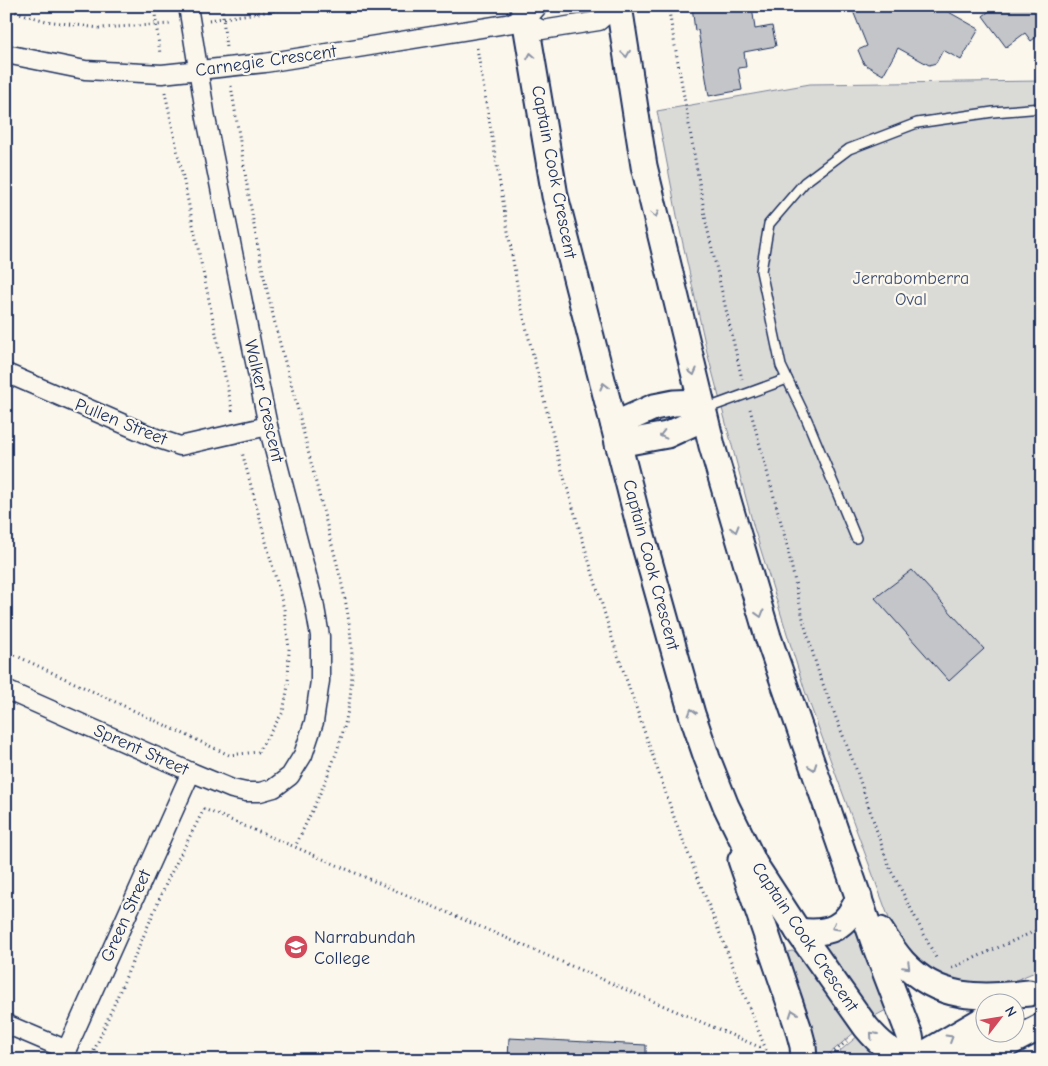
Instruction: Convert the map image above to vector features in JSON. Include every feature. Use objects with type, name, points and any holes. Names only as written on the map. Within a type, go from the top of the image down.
[{"type":"main road","points":[[617,6],[644,166],[702,410],[768,637],[875,945],[910,1036],[914,1060],[976,1024]]},
{"type":"main road","name":"Captain Cook Crescent","points":[[529,11],[555,196],[641,532],[692,714],[707,758],[726,806],[755,865],[798,930],[872,1034],[888,1050],[914,1060]]},
{"type":"main road","points":[[616,434],[654,407],[674,403],[702,410]]},
{"type":"main road","points":[[707,758],[798,1027],[804,1060]]},
{"type":"main road","points":[[798,930],[824,932],[836,928],[849,916],[859,897]]},
{"type":"main road","points":[[859,897],[902,961],[918,976],[931,984],[952,993],[970,996],[1031,1000]]},
{"type":"main road","points":[[977,1060],[1042,1026]]},
{"type":"main road","points":[[948,1060],[982,1044]]},
{"type":"street","name":"Carnegie Crescent","points":[[6,54],[84,70],[162,74],[199,72],[473,30],[529,11],[542,30],[600,21],[617,6]]},
{"type":"street","name":"Walker Crescent","points":[[190,14],[206,118],[268,426],[314,602],[320,636],[320,681],[314,722],[298,765],[290,776],[279,785]]},
{"type":"street","name":"Pullen Street","points":[[6,373],[156,438],[180,446],[268,426]]},
{"type":"street","name":"Sprent Street","points":[[6,690],[191,772],[240,791],[260,792],[279,785]]},
{"type":"street","name":"Green Street","points":[[64,1055],[191,772]]},
{"type":"street","points":[[6,1024],[64,1055]]},
{"type":"lane","points":[[856,538],[807,420],[782,366],[762,271],[769,224],[805,182],[849,149],[918,123],[993,112],[1042,108]]},
{"type":"lane","points":[[702,410],[787,379]]},
{"type":"path","points":[[6,651],[229,755],[258,752],[282,712],[288,686],[289,648],[284,609],[237,433],[162,74],[154,6]]},
{"type":"path","points":[[222,6],[228,67],[252,220],[272,314],[338,568],[351,631],[351,689],[345,725],[331,768],[295,847]]},
{"type":"path","points":[[6,9],[46,21],[99,28],[156,25],[190,14],[223,18],[306,6]]},
{"type":"path","points":[[668,6],[708,227],[735,353],[786,541],[804,624],[819,674],[856,769],[888,864],[939,964]]},
{"type":"path","points":[[473,30],[520,302],[560,464],[612,638],[675,820],[770,1060]]},
{"type":"path","points":[[90,1060],[169,877],[204,809],[765,1049]]},
{"type":"path","points":[[943,972],[1042,928]]},
{"type":"path","points":[[825,1060],[851,1039]]},
{"type":"green space","name":"Jerrabomberra Oval","points":[[1042,81],[1042,969],[1002,986],[984,988],[927,972],[894,932],[805,691],[754,528],[707,352],[679,226],[657,111],[810,84]]},
{"type":"green space","points":[[855,924],[892,1007],[871,1018],[820,943]]},
{"type":"green space","points":[[792,951],[801,953],[856,1031],[822,1060],[812,1060],[786,955]]},
{"type":"green space","points":[[859,1035],[862,1036],[878,1060],[846,1060],[840,1051]]},
{"type":"building","points":[[692,6],[752,6],[755,29],[772,26],[776,46],[744,52],[746,67],[738,68],[742,90],[709,96],[698,30],[695,31]]},
{"type":"building","points":[[851,6],[938,6],[979,29],[961,60],[943,50],[936,63],[929,65],[898,48],[883,75],[864,64],[858,50],[867,46]]},
{"type":"building","points":[[996,6],[1042,6],[1042,33],[1031,41],[1025,33],[1006,47],[983,16]]},
{"type":"building","points":[[912,570],[984,649],[949,681],[875,598]]},
{"type":"building","points":[[509,1038],[646,1045],[646,1060],[508,1060]]},
{"type":"place","name":"Narrabundah College","points":[[296,947]]}]
